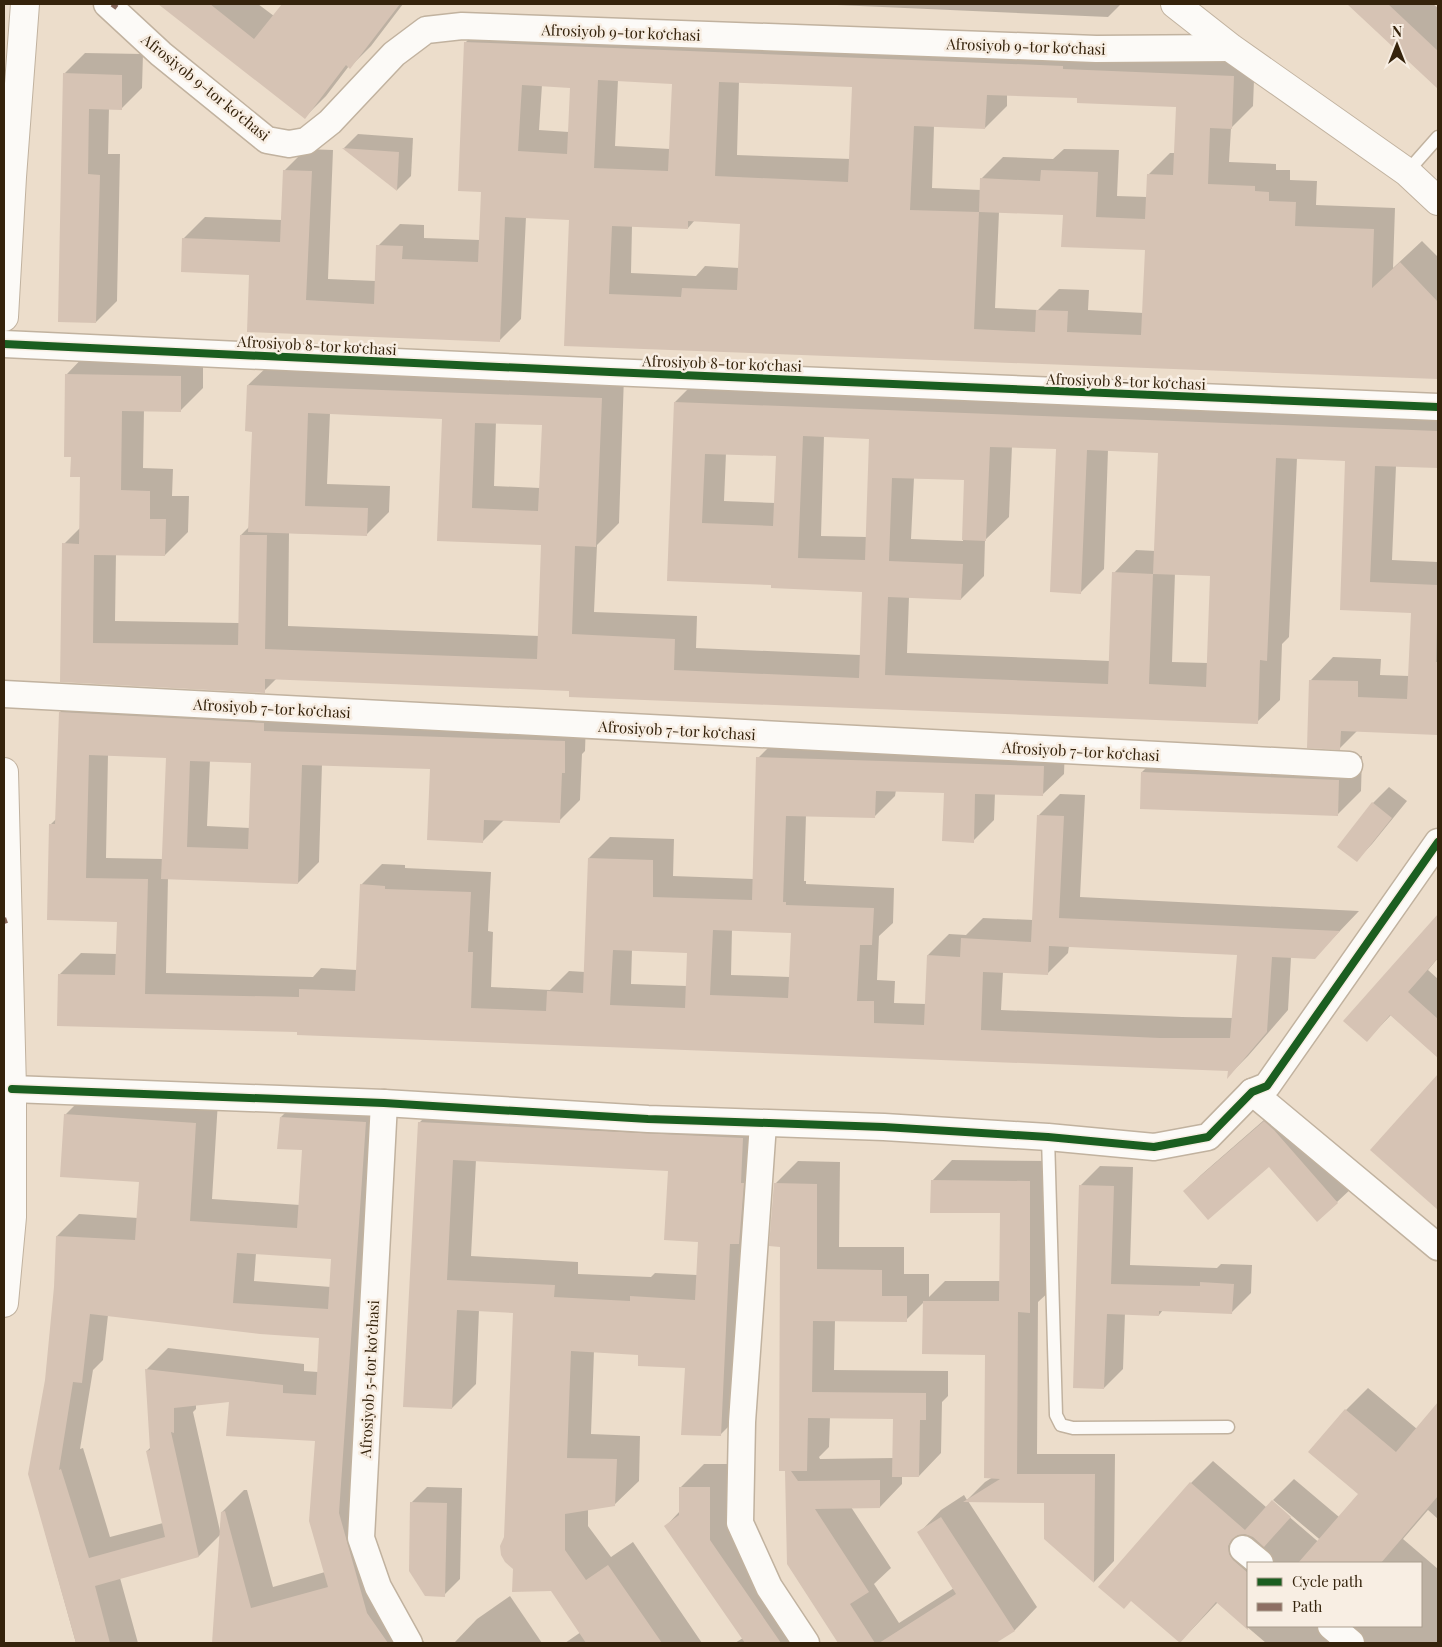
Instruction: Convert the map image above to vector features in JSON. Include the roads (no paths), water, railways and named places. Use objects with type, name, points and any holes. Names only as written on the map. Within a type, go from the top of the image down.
[{"type":"street","points":[[4,317],[8,178],[25,4]]},
{"type":"street","points":[[1175,4],[1231,48],[1407,172],[1438,201]]},
{"type":"street","name":"Afrosiyob 9-tor koʻchasi","points":[[112,5],[161,54],[267,140],[289,144],[306,141],[330,122],[394,54],[426,30],[462,26],[1096,49],[1231,48]]},
{"type":"street","name":"Afrosiyob 8-tor koʻchasi","points":[[4,344],[1438,407]]},
{"type":"street","name":"Afrosiyob 7-tor koʻchasi","points":[[4,694],[1349,765]]},
{"type":"street","points":[[4,772],[6,921],[12,1089],[4,1303]]},
{"type":"street","points":[[12,1089],[384,1103],[648,1120],[884,1127],[1048,1137],[1154,1147],[1208,1137],[1252,1092],[1268,1086],[1438,842]]},
{"type":"street","points":[[1252,1092],[1438,1247]]},
{"type":"street","name":"Afrosiyob 5-tor koʻchasi","points":[[384,1103],[361,1538],[378,1587],[409,1643]]},
{"type":"street","points":[[763,1124],[742,1422],[740,1523],[769,1587],[806,1643]]},
{"type":"street","points":[[1332,1627],[1351,1643]]},
{"type":"lane","points":[[1407,172],[1438,137]]},
{"type":"lane","points":[[1048,1137],[1056,1415],[1061,1425],[1073,1428],[1228,1427]]}]
